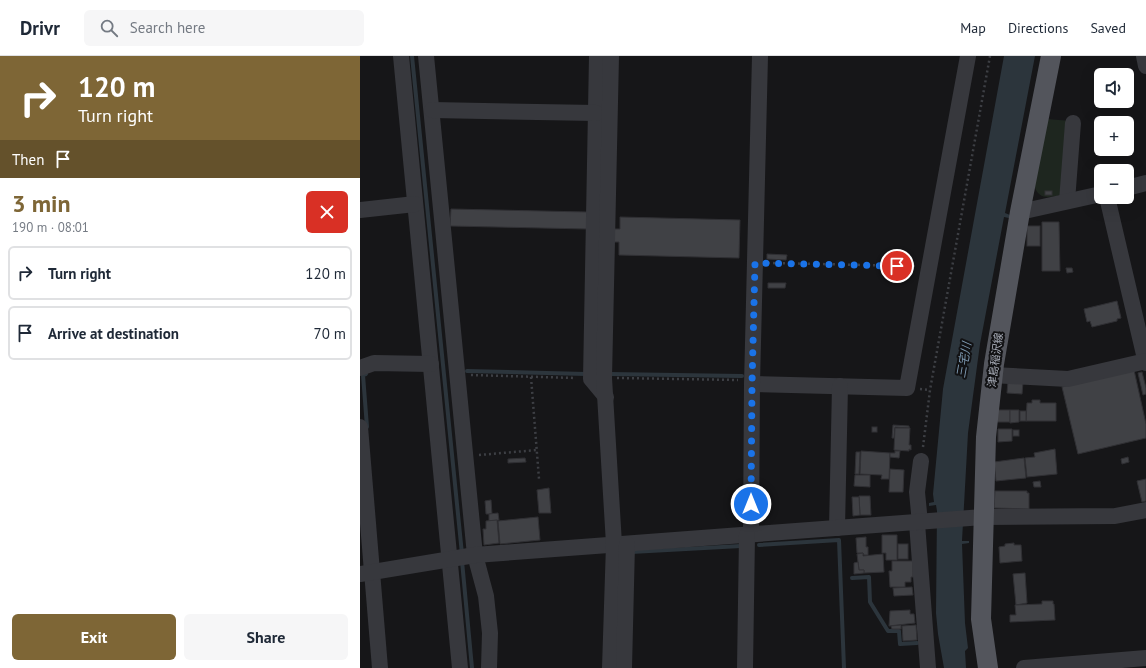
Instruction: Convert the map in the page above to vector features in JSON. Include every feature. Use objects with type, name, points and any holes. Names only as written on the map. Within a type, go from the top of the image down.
[{"type":"main road","name":"津島稲沢線","points":[[988,668],[981,619],[986,436],[992,375],[1020,212],[1051,56]]},
{"type":"street","points":[[401,56],[431,364],[462,556],[486,596],[490,633],[489,668]]},
{"type":"street","points":[[426,56],[466,457],[460,668]]},
{"type":"street","points":[[597,56],[596,113],[602,172]]},
{"type":"street","points":[[611,56],[602,172],[598,378],[606,397],[621,544],[624,668]]},
{"type":"street","points":[[745,668],[760,56]]},
{"type":"street","points":[[752,382],[907,388],[968,56]]},
{"type":"street","points":[[1144,56],[1146,66]]},
{"type":"street","points":[[432,110],[596,113]]},
{"type":"street","points":[[1067,202],[1073,123]]},
{"type":"street","points":[[1134,186],[1146,183]]},
{"type":"street","points":[[1020,212],[1094,196]]},
{"type":"street","points":[[360,210],[415,204]]},
{"type":"street","points":[[992,375],[1068,379],[1146,362],[1109,204]]},
{"type":"street","points":[[360,368],[374,363],[431,364]]},
{"type":"street","points":[[837,528],[840,386]]},
{"type":"street","points":[[360,427],[366,573],[380,668]]},
{"type":"street","points":[[921,461],[917,492],[928,668]]},
{"type":"street","points":[[366,573],[462,556],[983,517],[1115,516],[1146,510]]},
{"type":"street","points":[[610,668],[621,544]]},
{"type":"street","points":[[1024,668],[1146,658]]},
{"type":"path","points":[[921,461],[930,390],[990,56]]},
{"type":"path","points":[[755,263],[929,267]]},
{"type":"path","points":[[458,375],[752,382]]},
{"type":"path","points":[[531,377],[539,479]]},
{"type":"path","points":[[466,457],[537,450]]},
{"type":"shaded area","points":[[1047,119],[1071,121],[1062,195],[1045,197],[1039,194],[1034,185]]},
{"type":"water","name":"三宅川","points":[[1004,56],[1035,56],[1005,213],[1010,215],[1009,218],[1004,217],[980,344],[968,433],[962,541],[969,541],[969,543],[962,544],[965,623],[968,648],[965,651],[966,668],[944,668],[936,613],[937,511],[936,505],[929,506],[929,503],[934,502],[933,494],[943,389]]},
{"type":"building","points":[[1045,191],[1052,191],[1052,195],[1045,195]]},
{"type":"building","points":[[451,209],[587,212],[587,229],[450,226]]},
{"type":"building","points":[[620,217],[740,220],[739,258],[619,255],[619,242],[613,242],[614,229],[620,229]]},
{"type":"building","points":[[1042,222],[1059,222],[1060,271],[1042,271]]},
{"type":"building","points":[[1027,226],[1040,226],[1040,246],[1027,246]]},
{"type":"building","points":[[767,254],[787,255],[786,260],[767,259]]},
{"type":"building","points":[[1066,268],[1072,268],[1073,272],[1067,273]]},
{"type":"building","points":[[768,283],[786,283],[785,288],[768,288]]},
{"type":"building","points":[[1117,301],[1121,318],[1117,319],[1117,321],[1092,327],[1090,321],[1087,322],[1084,309]]},
{"type":"building","points":[[1134,370],[1146,424],[1146,438],[1078,454],[1062,387]]},
{"type":"building","points":[[1142,372],[1146,388],[1146,394],[1143,395],[1138,373]]},
{"type":"building","points":[[1008,381],[1023,382],[1022,394],[1007,393]]},
{"type":"building","points":[[1032,400],[1040,400],[1040,403],[1056,403],[1056,421],[1026,421],[1027,403],[1032,403]]},
{"type":"building","points":[[996,410],[1010,410],[1010,422],[997,422]]},
{"type":"building","points":[[1010,410],[1019,410],[1019,422],[1010,423]]},
{"type":"building","points":[[1020,411],[1026,411],[1026,421],[1020,421]]},
{"type":"building","points":[[893,425],[909,426],[909,428],[895,427],[894,438],[892,438]]},
{"type":"building","points":[[872,427],[877,427],[877,432],[872,432]]},
{"type":"building","points":[[895,428],[910,428],[909,445],[911,445],[911,450],[894,450]]},
{"type":"building","points":[[998,429],[1012,429],[1012,441],[998,442]]},
{"type":"building","points":[[1013,430],[1019,430],[1019,436],[1013,436]]},
{"type":"building","points":[[1055,449],[1057,474],[1027,477],[1025,458],[1035,457],[1034,453]]},
{"type":"building","points":[[861,451],[890,453],[889,479],[881,479],[882,475],[860,474]]},
{"type":"building","points":[[895,451],[900,451],[899,458],[890,457],[890,453],[895,453]]},
{"type":"building","points":[[856,452],[860,452],[859,474],[855,474]]},
{"type":"building","points":[[1128,457],[1129,462],[1122,464],[1121,459]]},
{"type":"building","points":[[525,458],[526,462],[508,463],[508,459]]},
{"type":"building","points":[[1024,458],[1026,478],[996,481],[994,462]]},
{"type":"building","points":[[890,469],[904,470],[903,492],[889,492]]},
{"type":"building","points":[[855,475],[870,475],[870,487],[854,486]]},
{"type":"building","points":[[1146,479],[1146,501],[1142,502],[1137,481]]},
{"type":"building","points":[[1040,481],[1041,487],[1034,487],[1033,482]]},
{"type":"building","points":[[549,488],[551,513],[539,513],[537,490]]},
{"type":"building","points":[[995,491],[1027,491],[1027,493],[1029,493],[1029,509],[994,508]]},
{"type":"building","points":[[859,496],[870,496],[871,515],[860,515]]},
{"type":"building","points":[[852,497],[859,497],[860,515],[853,516]]},
{"type":"building","points":[[491,500],[492,514],[486,514],[485,501]]},
{"type":"building","points":[[498,513],[499,520],[489,521],[489,514]]},
{"type":"building","points":[[538,517],[540,540],[500,544],[498,521]]},
{"type":"building","points":[[497,520],[499,543],[484,545],[483,529],[486,529],[486,521]]},
{"type":"building","points":[[882,535],[897,535],[897,560],[886,560],[886,553],[882,553]]},
{"type":"building","points":[[866,537],[868,555],[857,553],[856,538]]},
{"type":"building","points":[[1014,543],[1014,545],[1021,545],[1022,561],[1000,563],[999,547],[1005,546],[1005,544]]},
{"type":"building","points":[[898,544],[908,544],[908,559],[898,559]]},
{"type":"building","points":[[863,553],[863,556],[883,554],[884,572],[864,573],[864,570],[859,570],[857,554]]},
{"type":"building","points":[[892,561],[913,561],[913,577],[911,577],[911,582],[905,582],[905,587],[890,587],[889,571],[892,571]]},
{"type":"building","points":[[858,562],[859,570],[864,570],[864,573],[854,574],[854,563]]},
{"type":"building","points":[[1025,573],[1027,603],[1016,605],[1013,574]]},
{"type":"building","points":[[912,587],[913,595],[894,596],[893,588]]},
{"type":"building","points":[[1042,601],[1053,601],[1055,620],[1010,622],[1010,615],[1016,615],[1015,605],[1042,604]]},
{"type":"building","points":[[910,610],[910,614],[914,614],[915,623],[889,626],[890,611]]},
{"type":"building","points":[[901,625],[901,629],[892,629],[891,626]]},
{"type":"building","points":[[916,625],[917,640],[903,641],[902,626]]},
{"type":"waterway","points":[[412,56],[462,554]]},
{"type":"waterway","points":[[467,371],[586,374]]},
{"type":"waterway","points":[[366,374],[363,375],[367,427]]},
{"type":"waterway","points":[[610,374],[742,376]]},
{"type":"waterway","points":[[759,545],[839,540],[844,668]]},
{"type":"waterway","points":[[631,552],[741,546]]},
{"type":"waterway","points":[[462,561],[472,668]]},
{"type":"waterway","points":[[852,578],[869,577],[870,602],[888,631],[899,631],[900,644],[917,643]]},
{"type":"route","points":[[751,504],[755,263],[897,266]]}]
